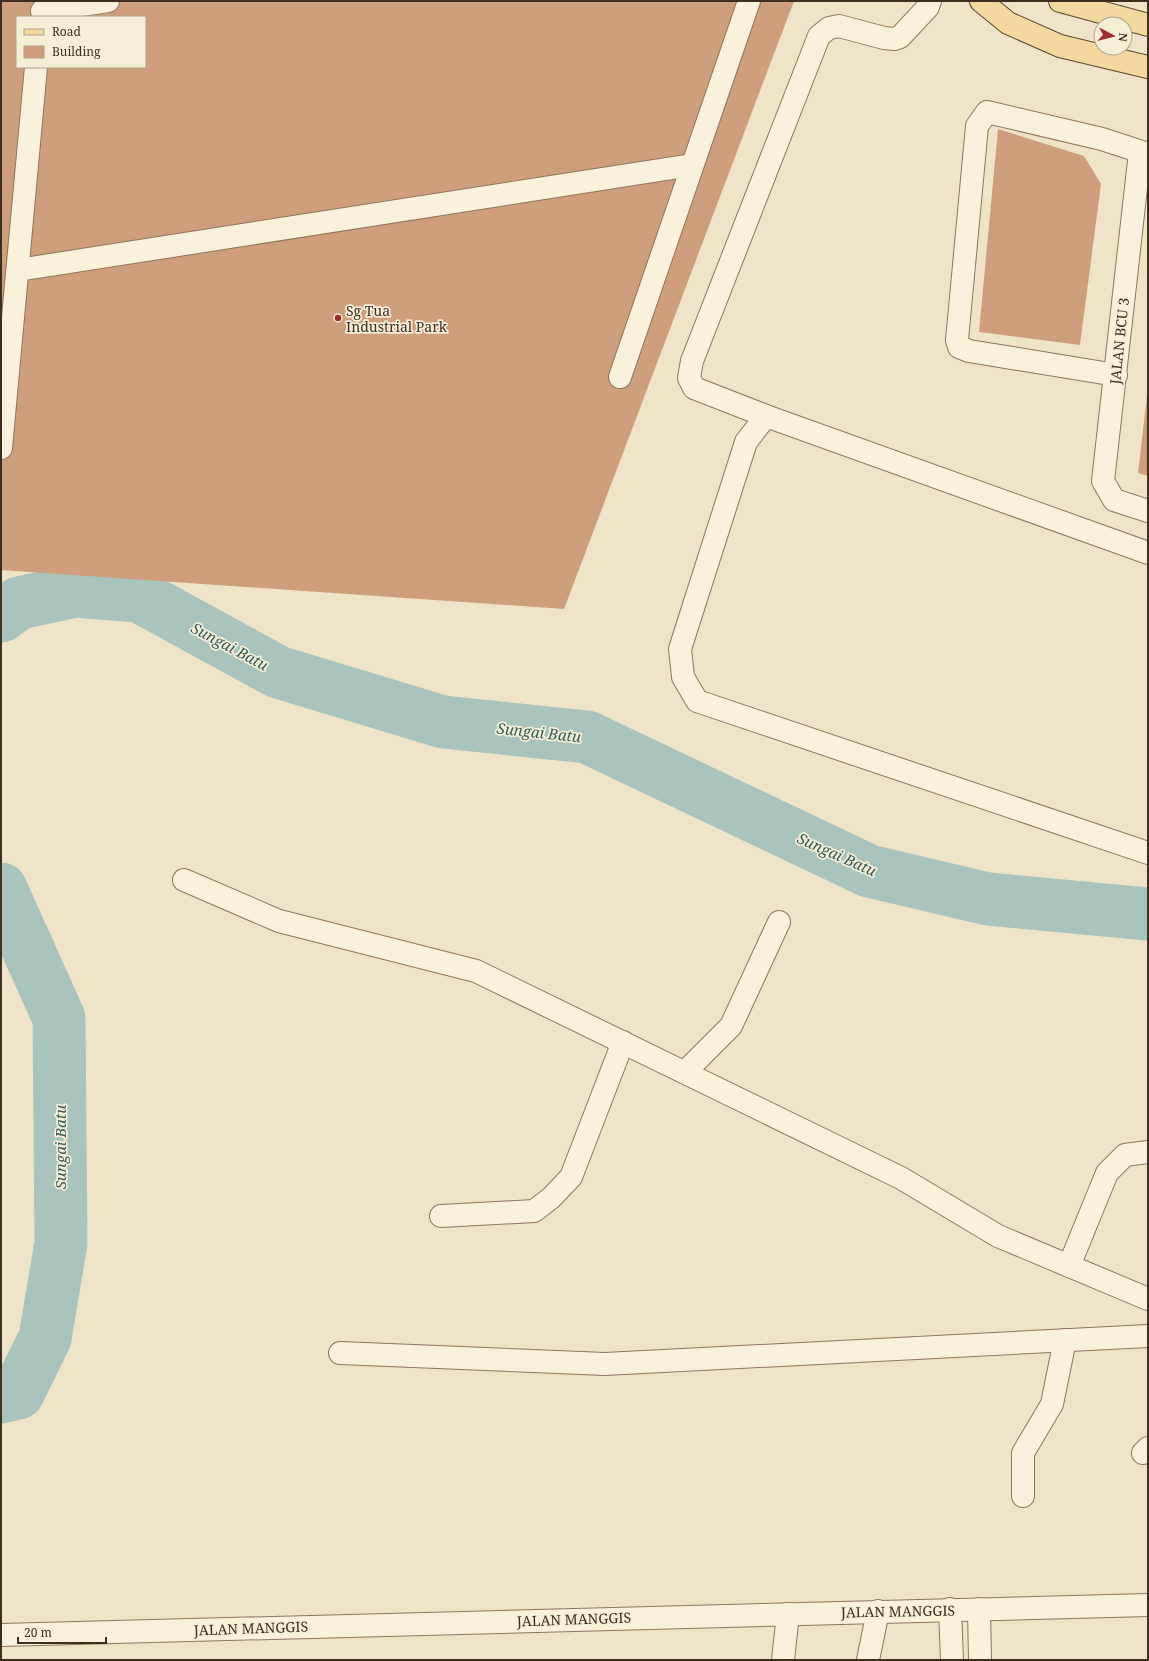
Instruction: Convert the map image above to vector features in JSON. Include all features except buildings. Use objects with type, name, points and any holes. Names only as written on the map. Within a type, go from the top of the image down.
[{"type":"main road","points":[[981,1],[1008,23],[1060,46],[1148,67]]},
{"type":"main road","points":[[1060,1],[1148,25]]},
{"type":"street","points":[[42,10],[108,1]]},
{"type":"street","points":[[620,377],[749,1]]},
{"type":"street","points":[[930,1],[928,7],[905,32],[894,39],[884,38],[839,26],[829,28],[819,36],[692,360],[689,378],[694,388],[766,416],[1148,553]]},
{"type":"street","points":[[1,448],[36,68]]},
{"type":"street","points":[[1116,375],[969,351],[959,347],[957,340],[977,126],[987,112],[1102,139],[1144,153]]},
{"type":"street","name":"JALAN BCU 3","points":[[1144,153],[1103,480],[1114,500],[1148,511]]},
{"type":"street","points":[[18,270],[692,165]]},
{"type":"street","points":[[766,416],[746,442],[680,649],[683,677],[697,702],[1148,853]]},
{"type":"street","points":[[184,880],[279,921],[476,971],[901,1178],[998,1236],[1148,1299]]},
{"type":"street","points":[[685,1072],[731,1026],[779,922]]},
{"type":"street","points":[[441,1216],[534,1210],[551,1198],[571,1177],[623,1042]]},
{"type":"street","points":[[1070,1266],[1107,1173],[1125,1155],[1148,1152]]},
{"type":"street","points":[[340,1353],[605,1364],[1148,1336]]},
{"type":"street","points":[[1023,1496],[1022,1453],[1052,1404],[1065,1340]]},
{"type":"street","name":"JALAN MANGGIS","points":[[1,1635],[1148,1605]]},
{"type":"street","points":[[950,1609],[952,1660]]},
{"type":"street","points":[[979,1609],[980,1660]]},
{"type":"street","points":[[868,1660],[878,1611]]},
{"type":"street","points":[[783,1660],[788,1614]]},
{"type":"waterway","name":"Sungai Batu","points":[[1,616],[19,603],[75,591],[139,596],[278,672],[443,722],[587,737],[869,871],[988,899],[1148,914]]},
{"type":"waterway","name":"Sungai Batu","points":[[1,889],[59,1018],[61,1243],[45,1338],[18,1393],[1,1397]]},
{"type":"place","name":"Sg Tua Industrial Park","points":[[338,318]]}]
